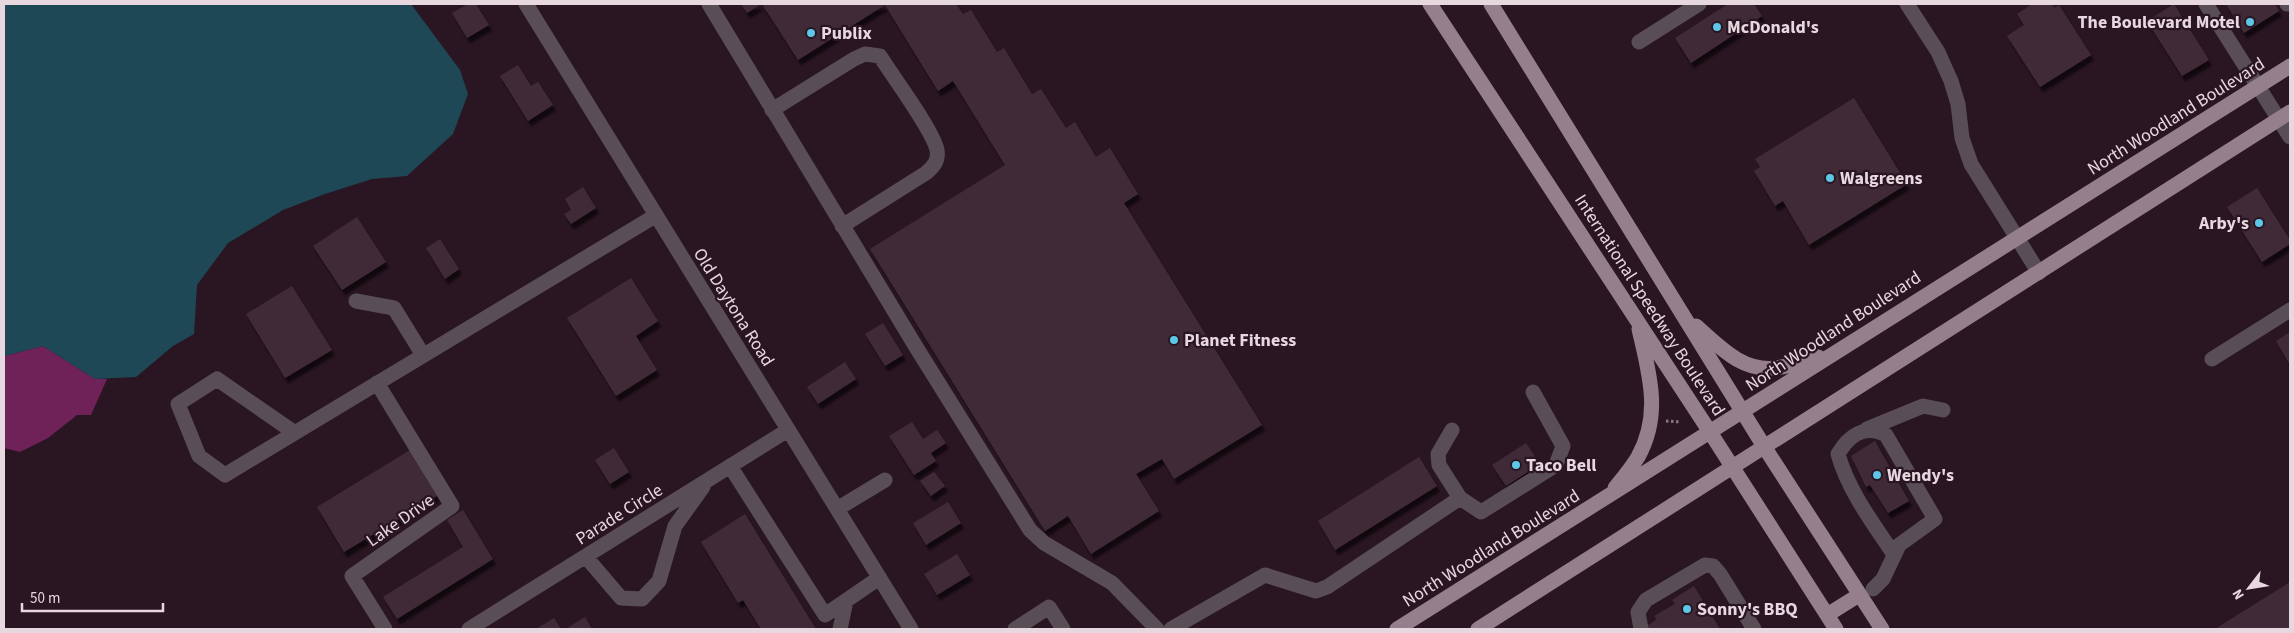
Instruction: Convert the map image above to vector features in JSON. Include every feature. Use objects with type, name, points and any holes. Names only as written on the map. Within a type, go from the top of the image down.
[{"type":"main road","name":"International Speedway Boulevard","points":[[1430,4],[1710,432],[1836,629]]},
{"type":"main road","name":"International Speedway Boulevard","points":[[1491,4],[1765,448],[1866,592],[1882,629]]},
{"type":"main road","name":"North Woodland Boulevard","points":[[1397,629],[1610,496],[1829,354],[2290,66]]},
{"type":"main road","points":[[1478,629],[1765,448],[2285,115]]},
{"type":"main road","points":[[1686,318],[1735,360],[1750,366],[1776,368],[1829,354]]},
{"type":"main road","points":[[1610,496],[1639,456],[1651,419],[1653,390],[1637,320]]},
{"type":"main road","points":[[1827,616],[1866,592]]},
{"type":"street","name":"Old Daytona Road","points":[[526,4],[911,629]]},
{"type":"street","points":[[709,4],[842,226],[1030,530],[1044,543],[1112,583],[1157,629]]},
{"type":"street","points":[[1639,42],[1699,4]]},
{"type":"street","points":[[1907,4],[1938,52],[1951,82],[1958,104],[1962,138],[1971,164],[2039,273]]},
{"type":"street","points":[[2206,4],[2258,86],[2285,115],[2290,138]]},
{"type":"street","points":[[772,110],[854,59],[873,54],[880,56],[929,132],[937,150],[935,164],[926,173],[842,226]]},
{"type":"street","points":[[295,433],[216,379],[178,404],[199,456],[224,475],[295,433],[655,216]]},
{"type":"street","points":[[356,301],[394,308],[423,356]]},
{"type":"street","points":[[2212,359],[2290,310]]},
{"type":"street","name":"Lake Drive","points":[[378,383],[452,506],[352,576],[385,629]]},
{"type":"street","points":[[1452,430],[1440,448],[1439,464],[1460,498],[1481,512],[1556,466],[1563,446],[1532,392]]},
{"type":"street","points":[[1894,553],[1871,520],[1846,478],[1838,454],[1845,442],[1867,429],[1923,406],[1943,410]]},
{"type":"street","points":[[1866,592],[1888,571],[1899,545],[1935,519],[1886,435],[1877,430],[1867,429]]},
{"type":"street","name":"Parade Circle","points":[[469,629],[788,430]]},
{"type":"street","points":[[730,466],[825,615],[880,578]]},
{"type":"street","points":[[586,556],[621,598],[642,599],[660,582],[675,526],[708,480]]},
{"type":"street","points":[[837,509],[885,480]]},
{"type":"street","points":[[1171,629],[1265,576],[1316,591],[1327,587],[1460,498]]},
{"type":"street","points":[[1641,629],[1638,612],[1646,600],[1705,565],[1713,566],[1720,574],[1754,629]]},
{"type":"street","points":[[840,629],[846,601]]},
{"type":"street","points":[[1015,629],[1049,607],[1063,629]]},
{"type":"path","points":[[1658,420],[1680,422]]},
{"type":"shaded area","points":[[43,346],[95,379],[107,379],[91,415],[77,415],[48,438],[20,452],[4,448],[4,356]]},
{"type":"water","points":[[4,4],[411,4],[460,70],[468,94],[453,134],[407,176],[372,179],[325,194],[283,210],[228,243],[197,285],[194,334],[173,346],[136,377],[95,379],[43,346],[4,356]]},
{"type":"building","points":[[468,4],[476,4],[489,25],[467,38],[452,13]]},
{"type":"building","points":[[741,4],[761,4],[747,13]]},
{"type":"building","points":[[762,4],[956,4],[963,14],[971,10],[997,52],[1004,48],[1032,94],[1041,89],[1066,128],[1075,122],[1096,157],[1110,148],[1138,194],[1124,203],[1262,425],[1174,479],[1162,459],[1136,474],[1159,511],[1091,554],[1068,516],[1045,531],[870,249],[1005,165],[953,81],[938,91],[885,5],[798,60]]},
{"type":"building","points":[[1728,4],[1754,4],[1762,16],[1691,63],[1675,38]]},
{"type":"building","points":[[2032,4],[2052,4],[2054,8],[2059,5],[2091,55],[2040,87],[2007,36],[2024,25],[2017,14]]},
{"type":"building","points":[[2174,4],[2209,60],[2182,76],[2147,21]]},
{"type":"building","name":"The Boulevard Motel","points":[[2226,4],[2275,4],[2279,11],[2244,33]]},
{"type":"building","points":[[518,65],[531,86],[538,82],[553,105],[528,121],[500,76]]},
{"type":"building","name":"Walgreens","points":[[1854,98],[1907,184],[1809,245],[1783,201],[1775,206],[1754,171],[1760,167],[1755,159]]},
{"type":"building","points":[[583,187],[596,208],[571,224],[564,214],[571,210],[565,199]]},
{"type":"building","name":"Arby's","points":[[2257,188],[2290,240],[2290,244],[2262,262],[2227,207]]},
{"type":"building","points":[[357,217],[386,262],[342,290],[313,246]]},
{"type":"building","points":[[440,239],[459,269],[445,279],[426,248]]},
{"type":"building","points":[[631,278],[658,321],[636,336],[657,370],[616,396],[567,318]]},
{"type":"building","points":[[292,286],[332,350],[285,378],[246,314]]},
{"type":"building","points":[[883,323],[903,355],[885,366],[865,334]]},
{"type":"building","points":[[2290,332],[2290,365],[2276,341]]},
{"type":"building","points":[[845,362],[856,379],[818,404],[807,387]]},
{"type":"building","points":[[912,422],[923,439],[937,430],[946,443],[931,453],[936,461],[914,475],[889,436]]},
{"type":"building","name":"Wendy's","points":[[1875,441],[1909,501],[1888,513],[1870,485],[1866,487],[1851,456]]},
{"type":"building","name":"Taco Bell","points":[[1526,443],[1540,464],[1506,486],[1492,465]]},
{"type":"building","points":[[614,448],[629,472],[610,484],[595,460]]},
{"type":"building","points":[[410,450],[437,496],[344,552],[317,507]]},
{"type":"building","points":[[1419,457],[1437,486],[1335,550],[1318,521]]},
{"type":"building","points":[[934,472],[945,486],[931,496],[920,481]]},
{"type":"building","points":[[948,502],[961,523],[926,545],[913,523]]},
{"type":"building","points":[[463,510],[493,559],[397,619],[383,597],[463,547],[447,520]]},
{"type":"building","points":[[745,514],[816,629],[761,629],[743,600],[738,603],[701,542]]},
{"type":"building","points":[[957,554],[970,575],[937,595],[924,574]]},
{"type":"building","points":[[2290,582],[2290,629],[2215,629]]},
{"type":"building","name":"Sonny's BBQ","points":[[1694,586],[1720,629],[1649,629],[1647,626],[1657,619],[1654,616],[1675,604],[1672,600]]},
{"type":"building","points":[[585,617],[592,629],[566,629]]},
{"type":"building","points":[[554,618],[561,629],[536,629]]},
{"type":"place","name":"The Boulevard Motel","points":[[2250,22]]},
{"type":"place","name":"McDonald's","points":[[1717,27]]},
{"type":"place","name":"Publix","points":[[811,33]]},
{"type":"place","name":"Walgreens","points":[[1830,178]]},
{"type":"place","name":"Arby's","points":[[2259,223]]},
{"type":"place","name":"Planet Fitness","points":[[1174,340]]},
{"type":"place","name":"Taco Bell","points":[[1516,465]]},
{"type":"place","name":"Wendy's","points":[[1877,475]]},
{"type":"place","name":"Sonny's BBQ","points":[[1687,609]]}]
